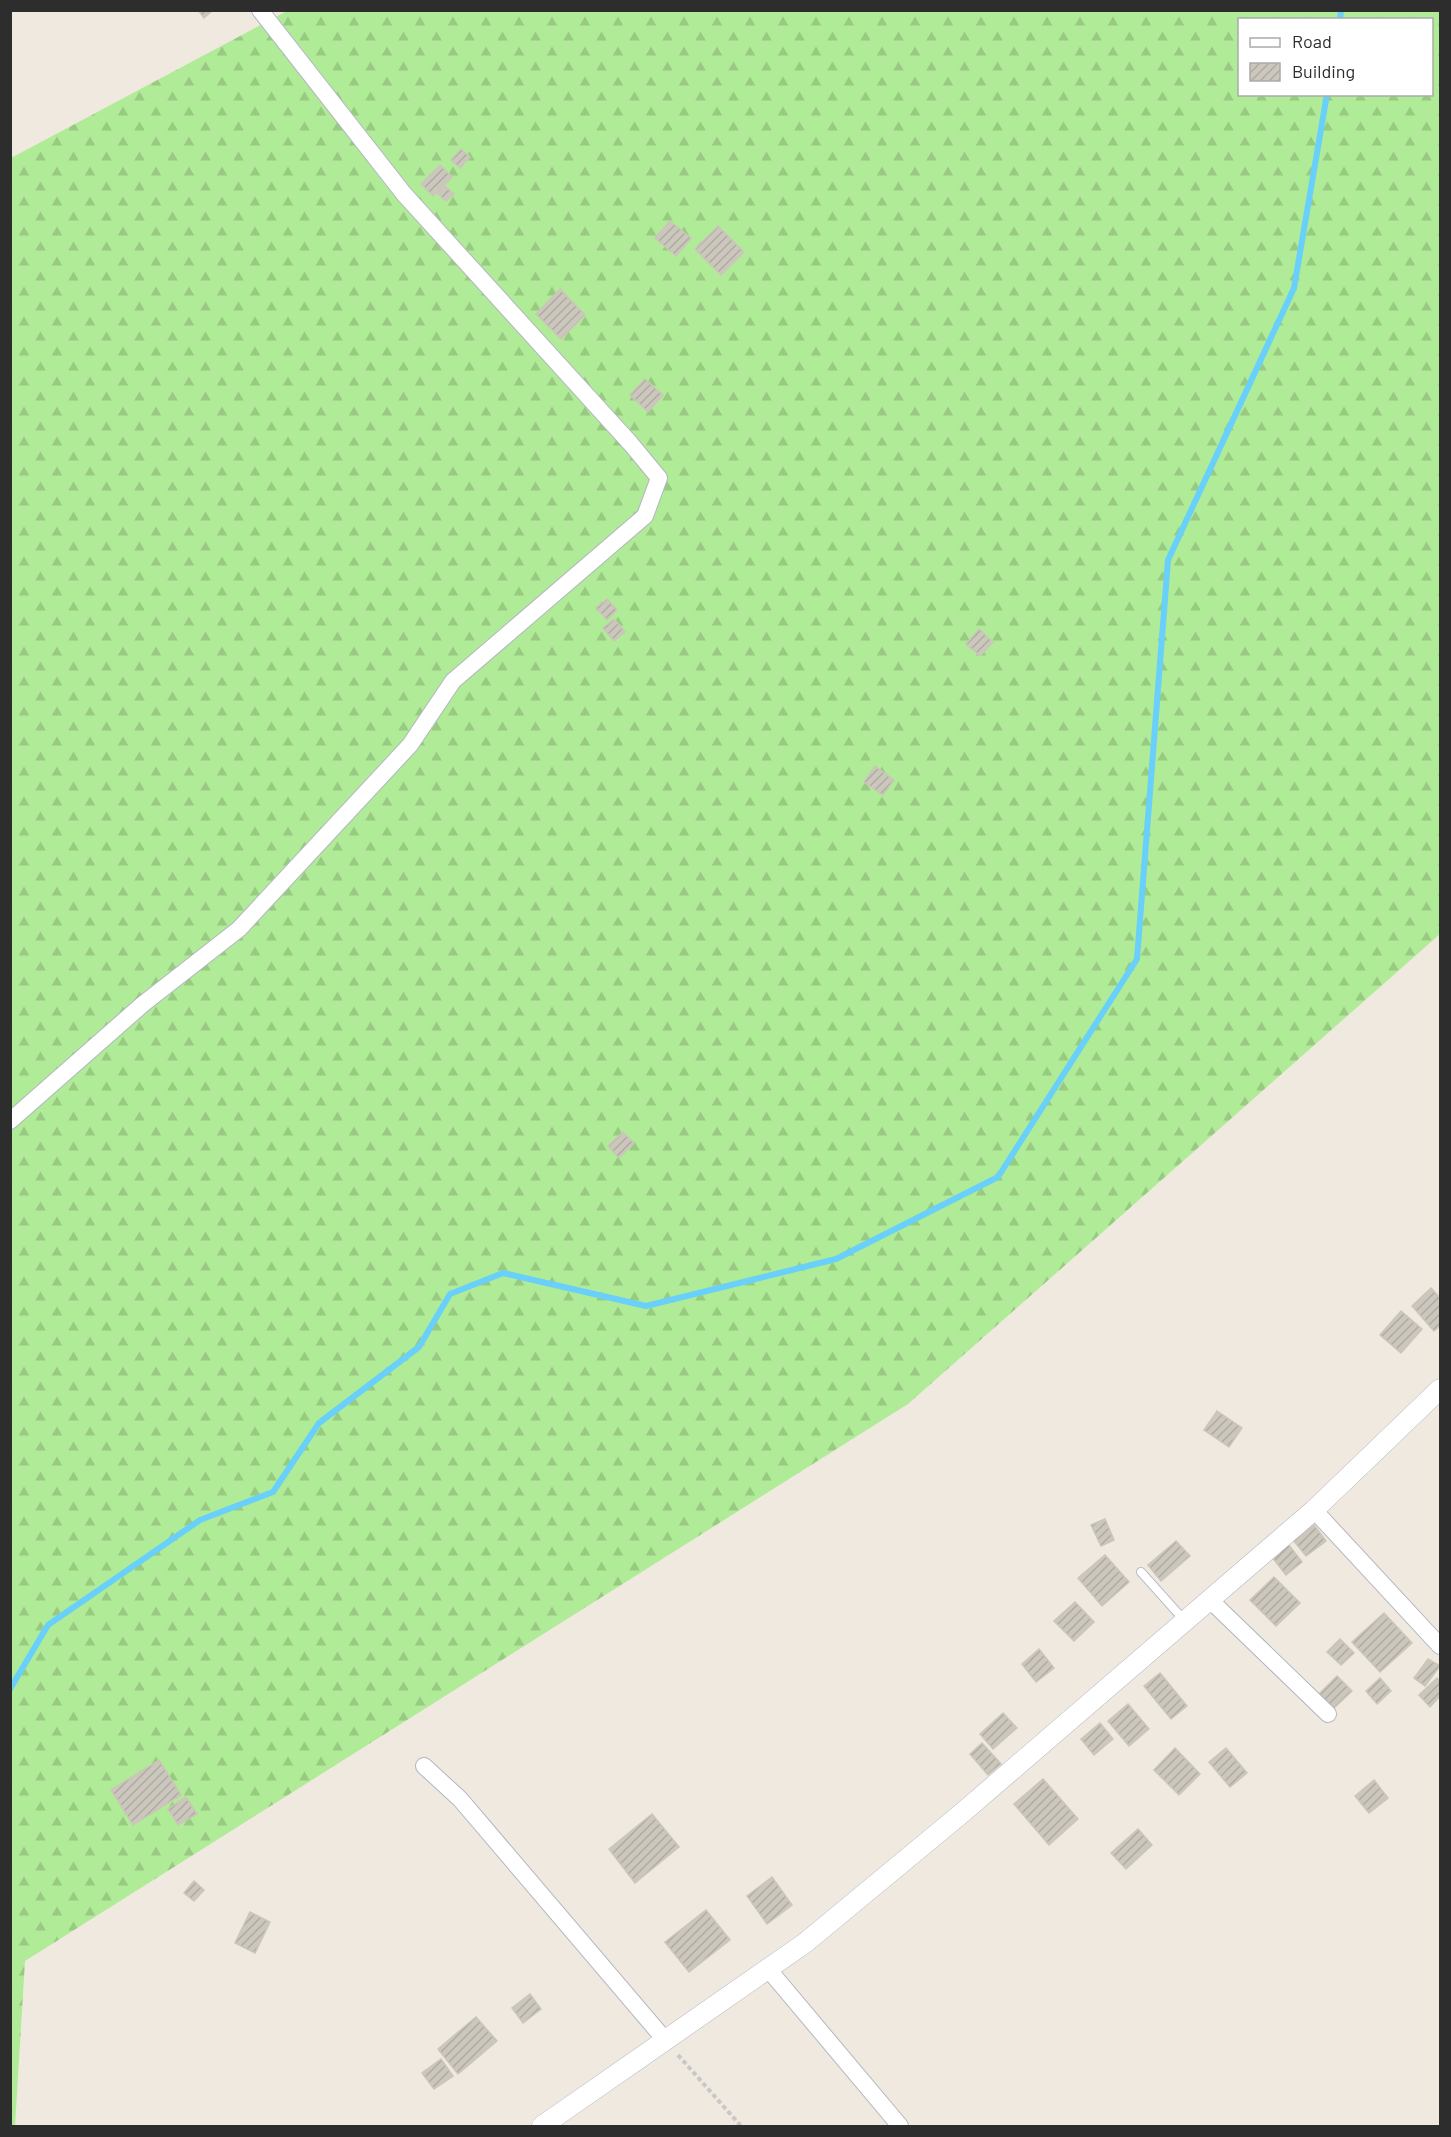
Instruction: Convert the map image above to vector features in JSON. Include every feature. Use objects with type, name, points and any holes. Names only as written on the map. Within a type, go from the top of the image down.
[{"type":"street","points":[[10,1121],[143,1004],[239,929],[410,745],[453,681],[645,516],[660,478],[632,444],[404,195],[260,10]]},
{"type":"street","points":[[542,2127],[769,1970],[962,1813],[1314,1510],[1440,1389]]},
{"type":"street","points":[[1314,1510],[1440,1646]]},
{"type":"street","points":[[1209,1599],[1328,1714]]},
{"type":"street","points":[[424,1766],[460,1799],[666,2041]]},
{"type":"street","points":[[769,1970],[900,2127]]},
{"type":"lane","points":[[1141,1572],[1184,1620]]},
{"type":"path","points":[[666,2041],[741,2127]]},
{"type":"green space","points":[[287,11],[1440,11],[1440,934],[908,1404],[25,1961],[15,2126],[11,2126],[11,158]]},
{"type":"building","points":[[198,10],[213,10],[204,18]]},
{"type":"building","points":[[461,149],[470,157],[460,168],[451,160]]},
{"type":"building","points":[[440,165],[452,177],[433,196],[421,184]]},
{"type":"building","points":[[445,186],[454,194],[446,201],[437,193]]},
{"type":"building","points":[[670,221],[691,238],[676,256],[655,238]]},
{"type":"building","points":[[718,226],[744,252],[721,275],[695,249]]},
{"type":"building","points":[[560,289],[585,315],[561,339],[536,314]]},
{"type":"building","points":[[645,379],[663,395],[648,412],[630,395]]},
{"type":"building","points":[[607,599],[617,610],[607,620],[596,608]]},
{"type":"building","points":[[614,619],[625,632],[614,641],[603,628]]},
{"type":"building","points":[[979,629],[993,642],[980,656],[966,644]]},
{"type":"building","points":[[875,766],[894,780],[883,795],[864,782]]},
{"type":"building","points":[[623,1132],[634,1143],[619,1158],[608,1146]]},
{"type":"building","points":[[1431,1288],[1440,1298],[1440,1326],[1434,1331],[1412,1306]]},
{"type":"building","points":[[1401,1311],[1422,1329],[1401,1353],[1380,1335]]},
{"type":"building","points":[[1217,1411],[1242,1428],[1229,1447],[1204,1430]]},
{"type":"building","points":[[1105,1519],[1114,1540],[1101,1546],[1091,1525]]},
{"type":"building","points":[[1314,1525],[1326,1541],[1306,1556],[1293,1540]]},
{"type":"building","points":[[1176,1541],[1190,1556],[1161,1581],[1148,1565]]},
{"type":"building","points":[[1288,1544],[1302,1562],[1286,1575],[1272,1557]]},
{"type":"building","points":[[1105,1555],[1129,1582],[1102,1606],[1078,1578]]},
{"type":"building","points":[[1274,1577],[1300,1603],[1276,1626],[1250,1600]]},
{"type":"building","points":[[1075,1602],[1094,1622],[1074,1641],[1054,1621]]},
{"type":"building","points":[[1384,1613],[1412,1643],[1380,1672],[1352,1642]]},
{"type":"building","points":[[1340,1639],[1354,1653],[1341,1665],[1327,1652]]},
{"type":"building","points":[[1039,1649],[1054,1668],[1036,1682],[1022,1664]]},
{"type":"building","points":[[1428,1659],[1440,1666],[1425,1686],[1414,1678]]},
{"type":"building","points":[[1160,1673],[1187,1706],[1171,1719],[1144,1686]]},
{"type":"building","points":[[1337,1676],[1352,1691],[1333,1709],[1319,1694]]},
{"type":"building","points":[[1380,1678],[1391,1691],[1377,1704],[1366,1691]]},
{"type":"building","points":[[1437,1678],[1440,1682],[1440,1696],[1430,1707],[1419,1695]]},
{"type":"building","points":[[1128,1704],[1149,1729],[1129,1746],[1108,1721]]},
{"type":"building","points":[[1003,1713],[1017,1728],[993,1749],[980,1734]]},
{"type":"building","points":[[1100,1723],[1113,1739],[1094,1755],[1081,1739]]},
{"type":"building","points":[[982,1743],[1001,1764],[988,1775],[970,1754]]},
{"type":"building","points":[[1175,1748],[1200,1774],[1179,1795],[1154,1770]]},
{"type":"building","points":[[1226,1748],[1247,1773],[1230,1787],[1209,1762]]},
{"type":"building","points":[[159,1760],[181,1795],[133,1825],[111,1790]]},
{"type":"building","points":[[1043,1779],[1078,1819],[1049,1845],[1014,1804]]},
{"type":"building","points":[[1374,1780],[1388,1798],[1369,1813],[1355,1796]]},
{"type":"building","points":[[186,1797],[197,1814],[178,1825],[168,1809]]},
{"type":"building","points":[[652,1814],[679,1847],[635,1883],[609,1849]]},
{"type":"building","points":[[1138,1829],[1152,1845],[1126,1869],[1111,1853]]},
{"type":"building","points":[[772,1877],[792,1905],[767,1924],[747,1896]]},
{"type":"building","points":[[194,1881],[204,1890],[194,1901],[184,1893]]},
{"type":"building","points":[[706,1910],[730,1940],[689,1972],[665,1942]]},
{"type":"building","points":[[250,1912],[270,1922],[255,1953],[235,1943]]},
{"type":"building","points":[[530,1994],[541,2009],[523,2023],[512,2008]]},
{"type":"building","points":[[476,2017],[497,2041],[458,2074],[438,2049]]},
{"type":"building","points":[[441,2059],[453,2076],[434,2089],[422,2073]]},
{"type":"waterway","points":[[1340,18],[1341,10]]},
{"type":"waterway","points":[[10,1689],[48,1625],[200,1520],[273,1492],[319,1423],[419,1347],[450,1294],[503,1273],[646,1306],[836,1259],[998,1177],[1137,959],[1168,560],[1294,288],[1327,96]]}]
